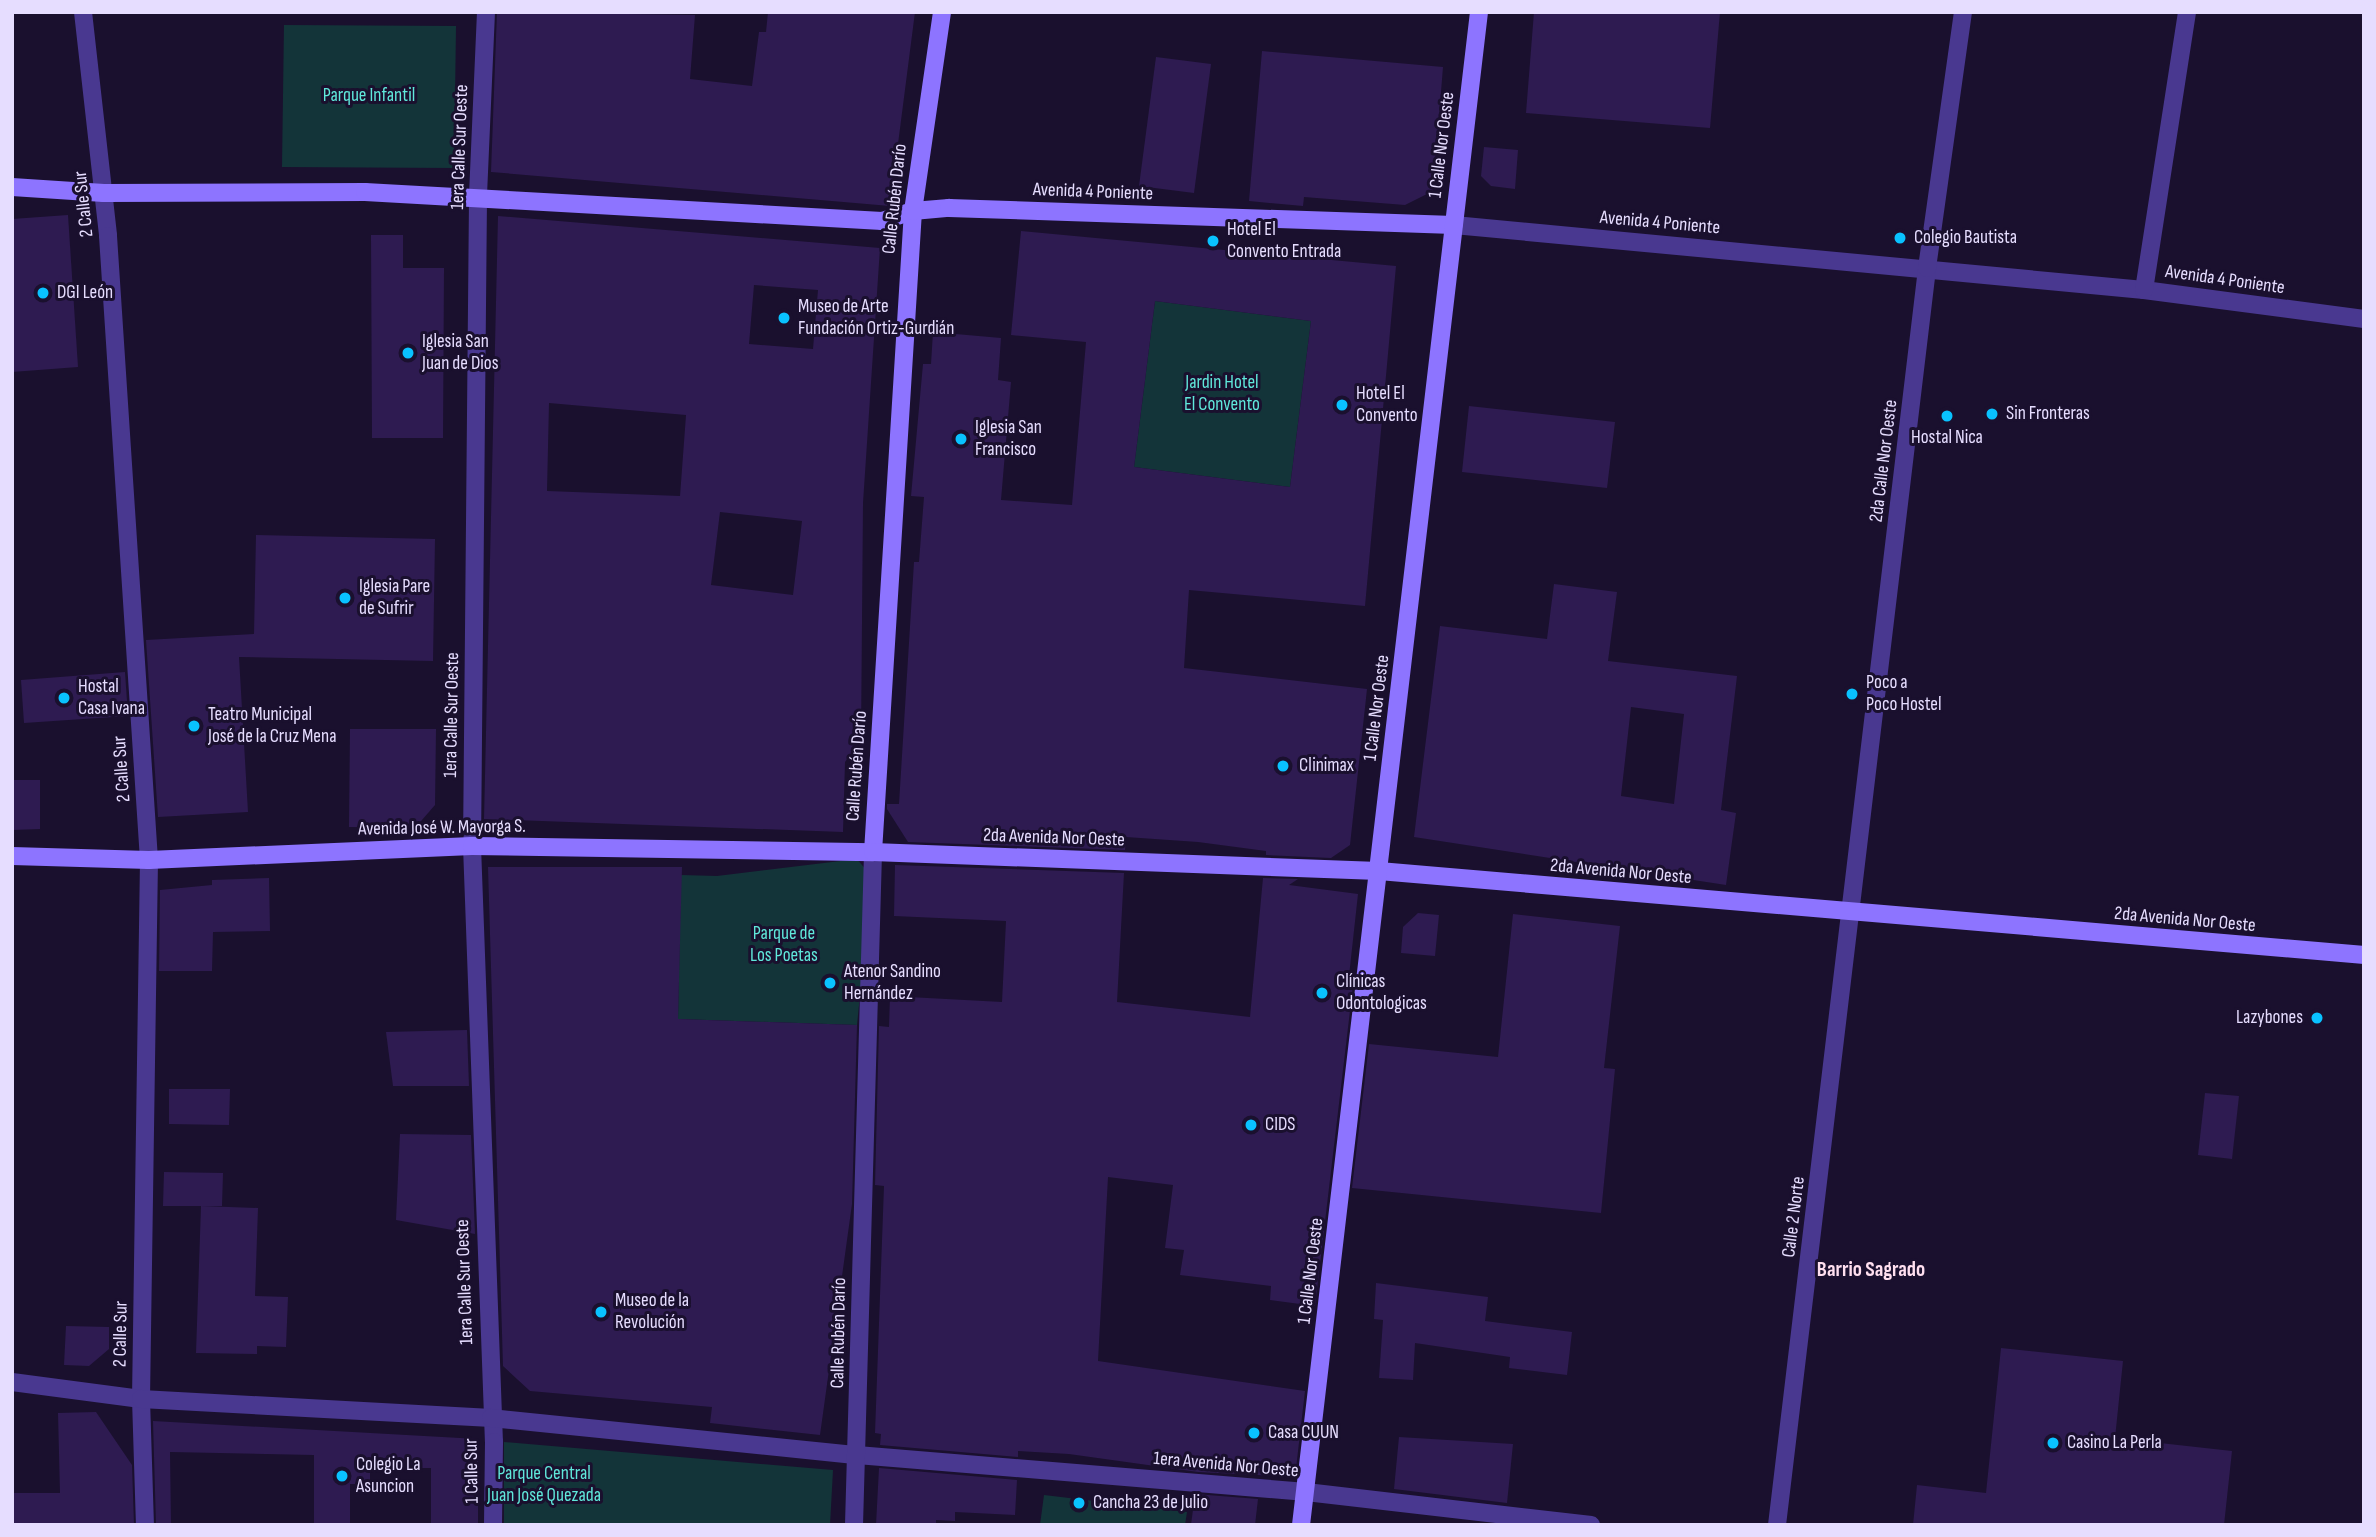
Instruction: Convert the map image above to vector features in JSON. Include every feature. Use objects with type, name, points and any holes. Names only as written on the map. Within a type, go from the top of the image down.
[{"type":"street","name":"2 Calle Sur","points":[[83,12],[104,193],[149,860],[141,1399],[145,1525]]},
{"type":"street","name":"1era Calle Sur Oeste","points":[[486,12],[478,198],[472,846],[491,1418]]},
{"type":"street","name":"Calle Rubén Darío","points":[[854,1525],[873,852],[913,211],[942,12]]},
{"type":"street","name":"1 Calle Nor Oeste","points":[[1301,1525],[1479,12]]},
{"type":"street","name":"2da Calle Nor Oeste","points":[[1852,915],[1927,268],[1962,12]]},
{"type":"street","points":[[2144,290],[2187,12]]},
{"type":"street","name":"Avenida 4 Poniente","points":[[12,187],[104,193],[207,189],[478,198],[882,221],[913,211],[949,208],[1454,225],[2144,290],[2364,319]]},
{"type":"street","name":"Avenida José W. Mayorga S.","points":[[12,856],[149,860],[472,846],[873,852]]},
{"type":"street","name":"2da Avenida Nor Oeste","points":[[873,852],[1379,871],[1852,915],[2364,955]]},
{"type":"street","name":"Calle 2 Norte","points":[[1777,1525],[1852,915]]},
{"type":"street","name":"1era Avenida Nor Oeste","points":[[12,1382],[141,1399],[491,1418],[857,1455],[1306,1492],[1591,1525]]},
{"type":"street","name":"1 Calle Sur","points":[[491,1418],[493,1525]]},
{"type":"green space","name":"Parque Infantil","points":[[284,25],[456,26],[454,168],[282,167]]},
{"type":"green space","name":"Jardin Hotel El Convento","points":[[1155,301],[1311,321],[1290,487],[1134,467]]},
{"type":"green space","name":"Parque de Los Poetas","points":[[857,859],[872,877],[857,1025],[678,1019],[681,875],[717,876]]},
{"type":"green space","name":"Parque Central Juan José Quezada","points":[[504,1442],[833,1470],[830,1525],[504,1525]]},
{"type":"green space","name":"Cancha 23 de Julio","points":[[1044,1495],[1187,1512],[1185,1525],[1040,1525]]},
{"type":"building","points":[[497,12],[695,15],[690,79],[752,86],[759,32],[766,32],[768,12],[915,12],[890,206],[491,172]]},
{"type":"building","points":[[1534,12],[1720,12],[1710,128],[1526,113]]},
{"type":"building","points":[[1262,51],[1443,67],[1433,191],[1405,205],[1304,197],[1303,206],[1249,201]]},
{"type":"building","points":[[1156,57],[1211,64],[1194,193],[1139,186]]},
{"type":"building","points":[[1484,147],[1518,150],[1515,189],[1491,186],[1481,176]]},
{"type":"building","name":"DGI León","points":[[68,215],[78,367],[12,372],[12,219]]},
{"type":"building","points":[[498,216],[880,248],[863,503],[861,740],[845,762],[843,832],[484,819]],"holes":[[[754,285],[818,290],[813,349],[749,344]],[[549,403],[686,415],[680,496],[547,491]],[[720,512],[802,521],[793,595],[711,585]]]},
{"type":"building","points":[[1021,231],[1396,266],[1365,606],[1189,590],[1184,668],[1367,689],[1350,845],[1331,858],[1266,855],[1266,851],[1198,842],[1126,837],[1125,850],[908,842],[887,809],[887,804],[899,804],[914,562],[919,562],[924,497],[911,496],[923,364],[931,364],[933,332],[1001,338],[998,380],[1011,382],[1001,500],[1072,505],[1086,342],[1011,335]],"holes":[[[1155,301],[1311,321],[1290,487],[1134,467]]]},
{"type":"building","name":"Iglesia San Juan de Dios","points":[[371,235],[403,235],[403,268],[444,268],[443,438],[372,438]]},
{"type":"building","points":[[1469,406],[1615,422],[1607,488],[1462,472]]},
{"type":"building","points":[[256,535],[435,539],[433,661],[239,657],[248,812],[158,817],[146,640],[254,634]]},
{"type":"building","points":[[1554,584],[1617,592],[1608,661],[1737,676],[1721,810],[1736,813],[1726,885],[1414,837],[1440,626],[1547,639]],"holes":[[[1631,707],[1684,714],[1674,804],[1621,796]]]},
{"type":"building","name":"Hostal Casa Ivana","points":[[125,672],[128,716],[24,723],[21,680]]},
{"type":"building","points":[[350,729],[436,729],[435,805],[415,828],[349,827]]},
{"type":"building","points":[[12,780],[40,780],[40,829],[12,830]]},
{"type":"building","points":[[895,865],[1124,873],[1117,1002],[1250,1017],[1263,878],[1298,879],[1289,885],[1358,894],[1349,976],[1354,977],[1315,1306],[1270,1300],[1271,1286],[1180,1275],[1184,1250],[1165,1248],[1173,1185],[1108,1177],[1098,1361],[1305,1391],[1295,1477],[1198,1472],[1069,1454],[1018,1451],[1018,1457],[880,1445],[881,1434],[875,1433],[884,1186],[875,1185],[879,1026],[889,1027],[890,996],[1002,1002],[1006,921],[894,916]]},
{"type":"building","points":[[488,867],[682,867],[678,1019],[857,1025],[852,1204],[820,1435],[710,1423],[712,1407],[530,1391],[503,1366]]},
{"type":"building","points":[[269,878],[270,931],[213,932],[212,971],[159,971],[160,890],[212,885],[212,880]]},
{"type":"building","points":[[1418,913],[1439,915],[1435,956],[1401,953],[1403,927]]},
{"type":"building","points":[[1513,914],[1620,926],[1604,1068],[1615,1069],[1601,1213],[1352,1188],[1369,1044],[1498,1057]]},
{"type":"building","points":[[467,1030],[469,1086],[393,1086],[386,1032]]},
{"type":"building","points":[[169,1089],[230,1089],[229,1125],[169,1124]]},
{"type":"building","points":[[2205,1093],[2239,1096],[2232,1159],[2198,1155]]},
{"type":"building","points":[[400,1134],[471,1135],[475,1234],[396,1220]]},
{"type":"building","points":[[164,1172],[223,1173],[222,1206],[163,1206]]},
{"type":"building","points":[[201,1206],[258,1208],[255,1296],[288,1297],[286,1347],[257,1346],[257,1354],[196,1353]]},
{"type":"building","points":[[1376,1283],[1488,1297],[1485,1321],[1572,1332],[1567,1375],[1509,1368],[1510,1357],[1415,1343],[1413,1380],[1379,1378],[1383,1320],[1374,1319]]},
{"type":"building","points":[[66,1326],[109,1327],[109,1349],[89,1366],[64,1365]]},
{"type":"building","name":"Casino La Perla","points":[[2001,1348],[2123,1361],[2115,1438],[2232,1451],[2224,1525],[1913,1525],[1917,1485],[1986,1493]]},
{"type":"building","points":[[96,1412],[132,1465],[134,1525],[12,1525],[12,1493],[60,1493],[58,1413]]},
{"type":"building","name":"Colegio La Asuncion","points":[[153,1421],[478,1439],[478,1525],[431,1525],[431,1468],[370,1468],[370,1484],[350,1484],[350,1525],[314,1525],[314,1455],[170,1452],[171,1525],[156,1525]]},
{"type":"building","points":[[1399,1437],[1513,1444],[1507,1503],[1394,1489]]},
{"type":"building","points":[[879,1468],[1017,1480],[1015,1515],[955,1512],[955,1521],[936,1520],[936,1525],[876,1525]]},
{"type":"building","points":[[1195,1494],[1258,1499],[1255,1525],[1191,1525]]},
{"type":"place","name":"Colegio Bautista","points":[[1900,238]]},
{"type":"place","name":"Hotel El Convento Entrada","points":[[1213,241]]},
{"type":"place","name":"DGI León","points":[[43,293]]},
{"type":"place","name":"Museo de Arte Fundación Ortiz-Gurdián","points":[[784,318]]},
{"type":"place","name":"Iglesia San Juan de Dios","points":[[408,353]]},
{"type":"place","name":"Hotel El Convento","points":[[1342,405]]},
{"type":"place","name":"Sin Fronteras","points":[[1992,414]]},
{"type":"place","name":"Hostal Nica","points":[[1947,416]]},
{"type":"place","name":"Iglesia San Francisco","points":[[961,439]]},
{"type":"place","name":"Iglesia Pare de Sufrir","points":[[345,598]]},
{"type":"place","name":"Poco a Poco Hostel","points":[[1852,694]]},
{"type":"place","name":"Hostal Casa Ivana","points":[[64,698]]},
{"type":"place","name":"Teatro Municipal José de la Cruz Mena","points":[[194,726]]},
{"type":"place","name":"Clinimax","points":[[1283,766]]},
{"type":"place","name":"Atenor Sandino Hernández","points":[[830,983]]},
{"type":"place","name":"Clínicas Odontologicas","points":[[1322,993]]},
{"type":"place","name":"Lazybones","points":[[2317,1018]]},
{"type":"place","name":"CIDS","points":[[1251,1125]]},
{"type":"place","name":"Museo de la Revolución","points":[[601,1312]]},
{"type":"place","name":"Casa CUUN","points":[[1254,1433]]},
{"type":"place","name":"Casino La Perla","points":[[2053,1443]]},
{"type":"place","name":"Colegio La Asuncion","points":[[342,1476]]},
{"type":"place","name":"Cancha 23 de Julio","points":[[1079,1503]]},
{"type":"district","name":"Barrio Sagrado","points":[[1871,1270]]}]
